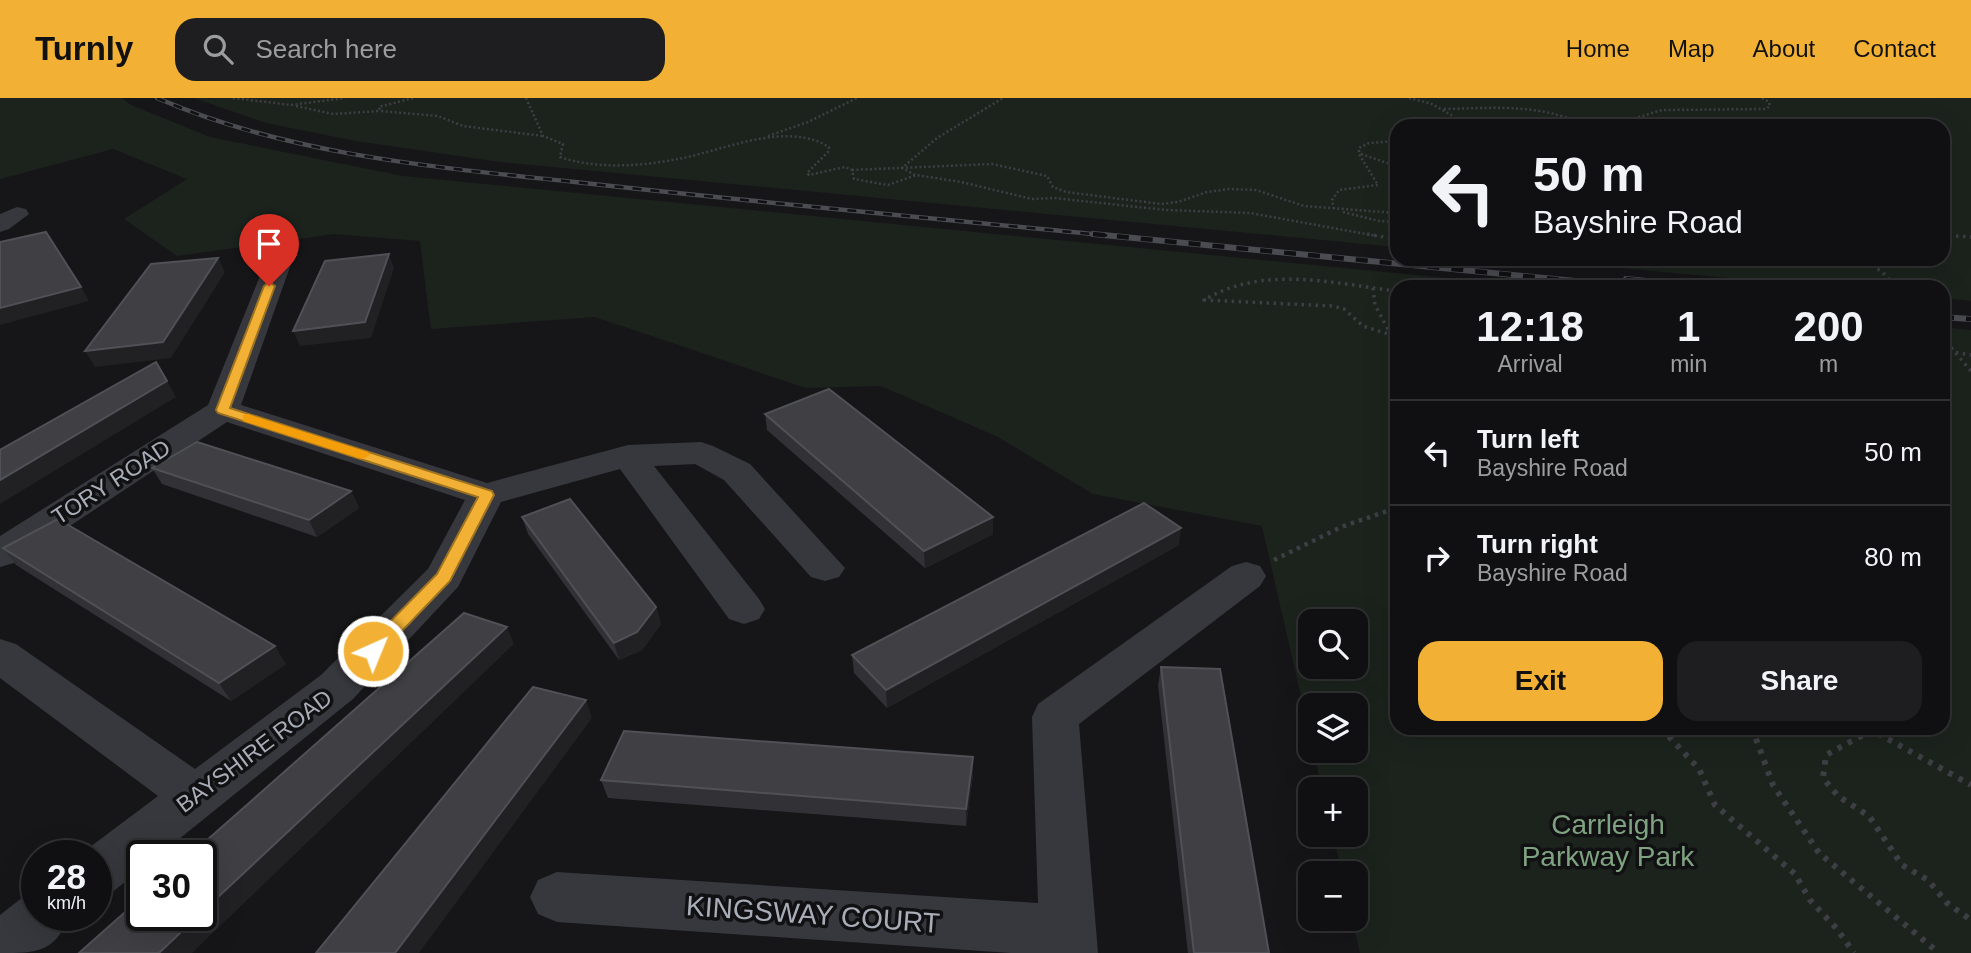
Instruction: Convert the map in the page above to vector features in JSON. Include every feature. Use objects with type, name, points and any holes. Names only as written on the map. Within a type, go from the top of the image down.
[{"type":"street","points":[[279,261],[223,410],[486,495],[628,456],[701,453],[737,472],[825,568]]},
{"type":"street","name":"TORY ROAD","points":[[0,554],[223,410]]},
{"type":"street","points":[[628,456],[744,609]]},
{"type":"street","name":"BAYSHIRE ROAD","points":[[112,860],[337,687],[444,578],[486,495]]},
{"type":"street","points":[[1069,942],[1055,717],[1246,576]]},
{"type":"street","points":[[0,655],[194,795]]},
{"type":"street","name":"KINGSWAY COURT","points":[[557,897],[1069,942]]},
{"type":"street","points":[[0,949],[23,931]]},
{"type":"path","points":[[233,98],[291,105],[333,114],[380,111],[438,116],[463,126],[543,136],[563,144],[560,157],[571,162],[630,164],[667,161],[762,139],[857,98]]},
{"type":"path","points":[[291,105],[345,98]]},
{"type":"path","points":[[380,111],[379,107],[413,98]]},
{"type":"path","points":[[526,98],[543,136]]},
{"type":"path","points":[[902,168],[915,155],[1003,98]]},
{"type":"path","points":[[1409,98],[1444,109],[1527,106],[1554,111],[1572,119]]},
{"type":"path","points":[[1638,119],[1662,110],[1766,109],[1770,106],[1769,102],[1762,98]]},
{"type":"path","points":[[1444,109],[1453,116],[1452,119]]},
{"type":"path","points":[[762,139],[811,138],[826,143],[828,152],[807,173],[809,175],[845,167],[852,170],[992,164],[1047,176],[1053,187],[1066,192],[1141,203],[1178,202],[1207,192],[1229,189],[1256,190],[1304,206],[1390,212]]},
{"type":"path","points":[[1334,209],[1332,200],[1339,190],[1378,185],[1359,154],[1359,148],[1368,143],[1390,141]]},
{"type":"path","points":[[1359,154],[1390,164]]},
{"type":"path","points":[[902,168],[916,175],[961,182],[1032,199],[1054,198],[1166,210],[1250,213],[1390,238]]},
{"type":"path","points":[[852,170],[854,179],[888,185],[916,175]]},
{"type":"path","points":[[1334,209],[1390,222]]},
{"type":"path","points":[[1950,236],[1971,237]]},
{"type":"path","points":[[1874,266],[1890,280]]},
{"type":"path","points":[[1390,289],[1293,279],[1269,280],[1226,286],[1204,300],[1333,306],[1344,309],[1363,327],[1390,335]]},
{"type":"path","points":[[1373,288],[1375,304],[1390,333]]},
{"type":"path","points":[[1950,345],[1971,371]]},
{"type":"path","points":[[1950,351],[1971,355]]},
{"type":"path","points":[[1246,576],[1309,541],[1390,510]]},
{"type":"path","points":[[1667,735],[1699,769],[1716,806],[1796,874],[1810,900],[1837,929],[1854,953]]},
{"type":"path","points":[[1755,735],[1773,785],[1819,853],[1938,953]]},
{"type":"path","points":[[1860,735],[1826,755],[1823,778],[1838,796],[1869,816],[1902,865],[1928,880],[1947,903],[1971,920]]},
{"type":"path","points":[[1881,735],[1971,785]]},
{"type":"green space","name":"Carrleigh Parkway Park","points":[[0,98],[122,98],[131,105],[210,137],[403,176],[1466,280],[1390,280],[1390,735],[1950,735],[1950,328],[1971,330],[1971,953],[1360,953],[1355,931],[1368,931],[1368,861],[1339,861],[1336,847],[1368,847],[1368,777],[1319,777],[1316,763],[1368,763],[1368,693],[1300,693],[1262,526],[1093,494],[998,437],[881,386],[806,388],[595,317],[431,329],[420,241],[334,234],[177,256],[124,219],[187,179],[113,149],[0,179]]},
{"type":"green space","points":[[194,98],[1971,98],[1971,301],[1950,299],[1950,280],[1748,280],[1599,266],[1950,266],[1950,119],[1390,119],[1390,246],[500,162],[356,141],[266,123]]},
{"type":"building","points":[[46,232],[81,287],[0,308],[0,242]]},
{"type":"building","points":[[389,254],[365,322],[293,331],[325,261]]},
{"type":"building","points":[[218,258],[163,342],[85,351],[151,264]]},
{"type":"building","points":[[156,362],[167,381],[0,480],[0,450]]},
{"type":"building","points":[[829,389],[993,517],[924,551],[765,414]]},
{"type":"building","points":[[197,442],[351,491],[309,520],[152,468]]},
{"type":"building","points":[[570,499],[656,607],[637,632],[614,643],[522,517]]},
{"type":"building","points":[[1144,503],[1181,528],[886,690],[852,655]]},
{"type":"building","points":[[58,519],[275,646],[219,683],[3,548]]},
{"type":"building","points":[[464,613],[507,627],[217,898],[217,840],[207,840]]},
{"type":"building","points":[[1161,667],[1220,669],[1269,953],[1194,953]]},
{"type":"building","points":[[533,687],[586,700],[395,953],[316,953]]},
{"type":"building","points":[[624,731],[973,757],[966,809],[601,780]]},
{"type":"building","points":[[126,911],[126,931],[182,931],[159,953],[79,953],[104,931],[112,931],[112,924]]},
{"type":"railway","points":[[157,98],[258,133],[310,146],[415,164],[1111,236]]},
{"type":"railway","points":[[1093,234],[1390,263]]},
{"type":"railway","points":[[1421,266],[1565,280]]},
{"type":"railway","points":[[1626,279],[1636,280]]},
{"type":"railway","points":[[1950,318],[1971,319]]},
{"type":"slow traffic","points":[[248,418],[363,455]]},
{"type":"route","points":[[269,286],[223,410],[486,495],[444,578],[373,651]]}]
